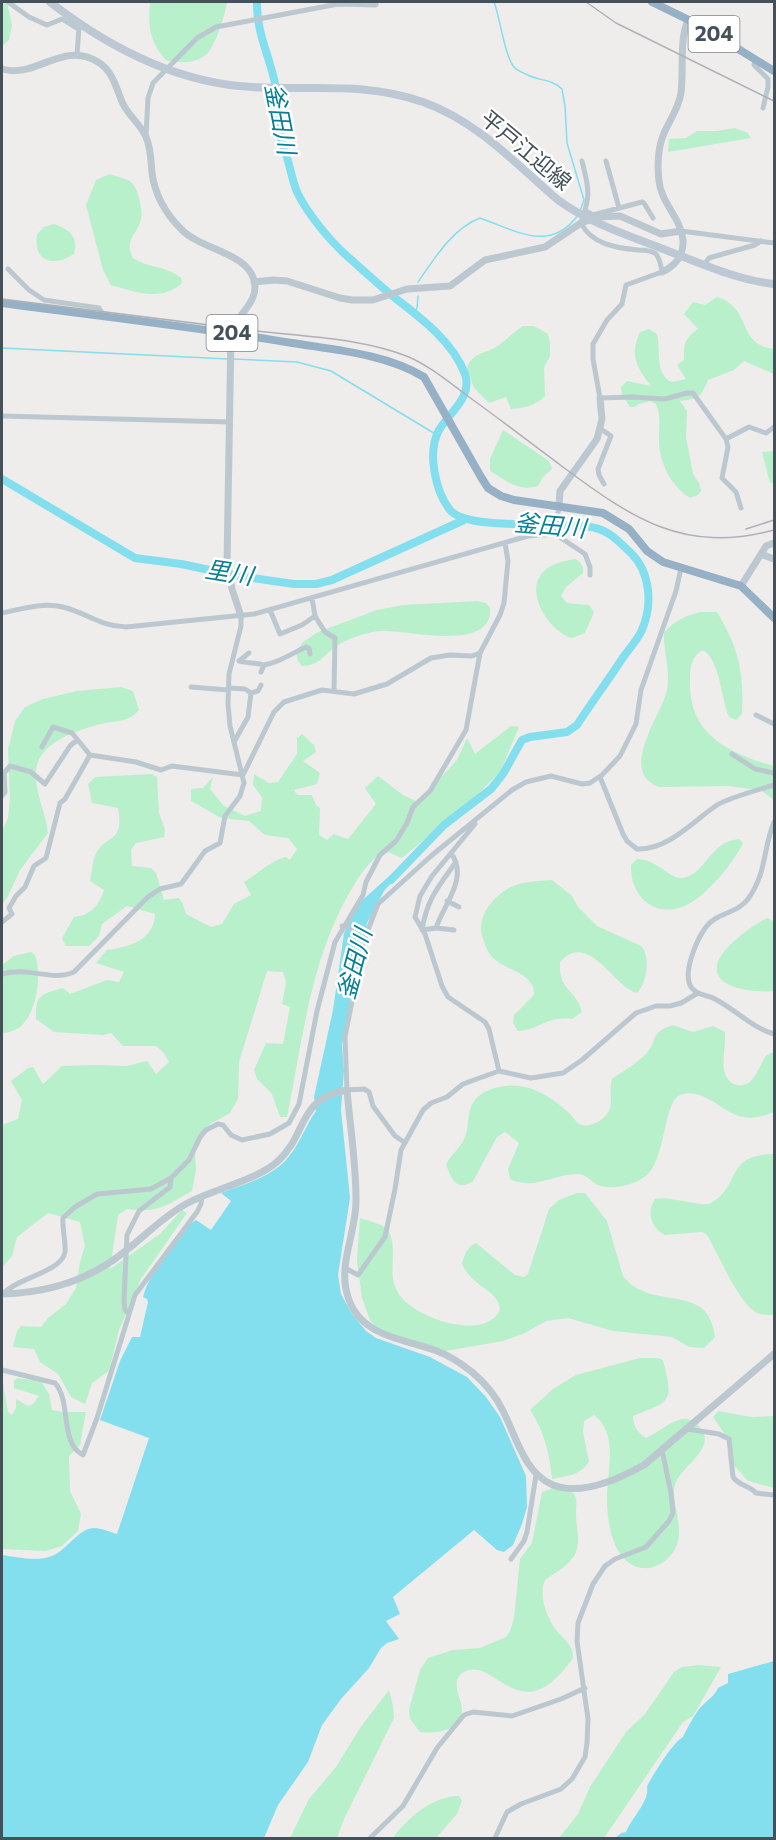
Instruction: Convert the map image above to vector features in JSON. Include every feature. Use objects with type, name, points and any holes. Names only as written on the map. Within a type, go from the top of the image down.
[{"type":"highway","name":"204","points":[[652,2],[688,20],[774,71]]},
{"type":"highway","name":"204","points":[[2,303],[231,333],[357,354],[409,368],[424,377],[481,477],[494,493],[514,500],[603,513],[629,529],[647,551],[663,562],[741,586],[774,618]]},
{"type":"main road","name":"平戸江迎線","points":[[50,2],[79,26],[134,54],[166,68],[213,83],[268,88],[366,89],[402,95],[425,103],[483,134],[571,210],[598,224],[704,265],[748,279],[774,284]]},
{"type":"street","points":[[8,2],[29,17],[47,25],[62,19],[79,26],[77,54]]},
{"type":"street","points":[[2,975],[20,971],[66,976],[74,972],[154,892],[183,882],[205,851],[220,843],[225,816],[243,790],[243,775],[234,742],[228,704],[232,662],[242,622],[227,567],[231,333],[237,320],[252,301],[255,294],[254,282],[250,272],[243,264],[229,255],[198,243],[184,232],[164,209],[153,177],[146,135],[148,98],[153,83],[197,38],[216,27],[338,4],[376,5],[376,2]]},
{"type":"street","points":[[556,532],[560,491],[597,439],[601,429],[602,419],[593,344],[607,320],[622,303],[626,285],[674,266],[680,255],[683,240],[681,231],[664,200],[658,172],[661,141],[675,114],[681,94],[683,30],[688,20]]},
{"type":"street","points":[[2,69],[19,72],[61,56],[77,54],[99,62],[107,69],[117,86],[123,105],[146,135]]},
{"type":"street","points":[[755,59],[754,64],[768,79],[764,105]]},
{"type":"street","points":[[582,161],[589,201],[581,223],[587,234],[597,240],[629,249],[655,253],[662,272]]},
{"type":"street","points":[[606,161],[619,208]]},
{"type":"street","points":[[585,210],[593,215],[642,202],[653,218]]},
{"type":"street","points":[[254,282],[287,281],[352,300],[373,300],[414,288],[450,286],[485,260],[544,247],[581,223],[598,217],[611,216],[620,216],[661,234],[681,231],[774,243]]},
{"type":"street","points":[[704,265],[709,258],[755,245],[761,241]]},
{"type":"street","points":[[8,269],[38,297],[52,302],[99,308],[104,316]]},
{"type":"street","points":[[600,398],[665,399],[693,393],[726,439],[728,447],[722,478],[733,487],[741,508]]},
{"type":"street","points":[[2,416],[230,422]]},
{"type":"street","points":[[726,439],[749,427],[766,433],[774,427]]},
{"type":"street","points":[[601,429],[611,436],[598,469],[604,484]]},
{"type":"street","points":[[2,613],[41,605],[62,606],[109,626],[126,627],[241,616],[270,610],[528,536],[556,532],[585,554],[590,567],[590,576]]},
{"type":"street","points":[[2,1294],[9,1287],[50,1268],[61,1260],[65,1249],[63,1218],[81,1202],[107,1192],[151,1189],[171,1179],[189,1160],[200,1137],[206,1130],[218,1124],[223,1125],[231,1135],[242,1140],[257,1138],[289,1123],[299,1104],[317,1011],[334,942],[363,895],[366,882],[380,855],[396,841],[407,824],[413,807],[430,791],[466,730],[480,653],[504,603],[508,561],[505,543]]},
{"type":"street","points":[[741,586],[766,546],[774,543]]},
{"type":"street","points":[[761,554],[774,559]]},
{"type":"street","points":[[681,568],[676,591],[641,690],[636,724],[620,756],[600,777],[590,783],[582,784],[551,776],[526,782],[512,790],[431,856],[378,904],[367,930],[345,1037],[344,1090],[356,1198],[344,1277],[348,1300],[365,1323],[385,1336],[450,1357],[474,1373],[501,1407],[522,1452],[536,1475],[559,1487],[578,1488],[623,1476],[644,1465],[774,1354]]},
{"type":"street","points":[[312,598],[315,616],[325,632],[335,638],[334,691]]},
{"type":"street","points":[[270,610],[280,634],[302,625],[315,616]]},
{"type":"street","points":[[232,662],[274,664],[306,647],[309,648],[310,654]]},
{"type":"street","points":[[240,661],[249,653]]},
{"type":"street","points":[[243,775],[274,712],[282,704],[322,690],[354,694],[387,684],[431,658],[450,655],[472,656],[480,653]]},
{"type":"street","points":[[261,672],[264,665]]},
{"type":"street","points":[[250,693],[258,691],[261,685]]},
{"type":"street","points":[[191,687],[245,689],[250,693]]},
{"type":"street","points":[[234,742],[248,717],[250,693]]},
{"type":"street","points":[[756,715],[774,724]]},
{"type":"street","points":[[42,747],[53,727],[72,733],[90,755],[135,762],[161,770],[172,766],[234,776],[243,775]]},
{"type":"street","points":[[2,796],[5,792],[4,773],[10,766],[31,772],[45,784],[70,746],[77,740]]},
{"type":"street","points":[[732,754],[755,769],[774,773]]},
{"type":"street","points":[[2,922],[12,914],[9,908],[25,887],[34,866],[46,858],[60,803],[65,799],[90,755]]},
{"type":"street","points":[[600,777],[623,834],[627,841],[637,849],[655,848],[699,820],[719,804],[774,785]]},
{"type":"street","points":[[481,815],[432,876],[420,896],[415,917],[448,997],[485,1023],[489,1029],[499,1071]]},
{"type":"street","points":[[774,822],[761,875],[747,901],[714,919],[706,926],[690,962],[689,980],[691,987],[698,993],[714,998],[754,1026],[774,1034]]},
{"type":"street","points":[[436,928],[458,874],[456,862],[451,854]]},
{"type":"street","points":[[422,930],[429,899],[456,862]]},
{"type":"street","points":[[447,901],[459,908]]},
{"type":"street","points":[[344,926],[367,930]]},
{"type":"street","points":[[422,930],[436,928],[454,930]]},
{"type":"street","points":[[345,1268],[358,1275],[384,1237],[404,1142],[421,1111],[431,1103],[447,1097],[463,1084],[499,1071],[531,1078],[563,1073],[582,1060],[636,1013],[656,1006],[681,1003],[698,993]]},
{"type":"street","points":[[2,1294],[32,1292],[65,1284],[95,1272],[127,1250],[174,1210],[276,1163],[287,1152],[312,1107],[324,1096],[344,1090],[364,1089],[369,1092],[373,1106],[395,1136],[404,1142]]},
{"type":"street","points":[[299,1104],[307,1115]]},
{"type":"street","points":[[128,1313],[125,1310],[123,1293],[127,1235],[139,1211],[170,1187],[171,1179]]},
{"type":"street","points":[[2,1370],[55,1383],[62,1395],[70,1438],[78,1452],[83,1455],[111,1375],[128,1313],[138,1289],[197,1212],[202,1196]]},
{"type":"street","points":[[687,1428],[719,1434],[729,1439],[733,1477],[736,1481],[751,1487],[756,1493],[774,1495]]},
{"type":"street","points":[[495,1839],[507,1812],[521,1804],[561,1789],[569,1783],[579,1768],[587,1743],[588,1719],[577,1630],[593,1584],[602,1569],[610,1562],[646,1547],[669,1521],[673,1513],[662,1450]]},
{"type":"street","points":[[511,1559],[524,1541],[527,1532],[536,1475]]},
{"type":"street","points":[[370,1839],[403,1806],[436,1748],[464,1715],[473,1712],[512,1716],[585,1688]]},
{"type":"green space","points":[[2,2],[7,2],[12,25],[9,40],[2,46]]},
{"type":"green space","points":[[150,2],[227,2],[219,32],[207,53],[194,61],[175,62],[166,60],[153,40],[149,19]]},
{"type":"green space","points":[[735,128],[748,133],[751,138],[668,152],[669,139],[686,138],[697,131]]},
{"type":"green space","points":[[110,174],[132,183],[140,200],[141,219],[130,241],[133,258],[176,274],[181,278],[182,283],[174,289],[148,294],[111,285],[103,270],[86,205],[96,180]]},
{"type":"green space","points":[[54,224],[72,234],[75,248],[74,254],[67,258],[52,261],[46,260],[38,251],[37,234],[44,227]]},
{"type":"green space","points":[[717,297],[736,309],[754,341],[774,349],[774,374],[744,361],[734,370],[708,380],[698,396],[680,401],[687,411],[686,437],[693,474],[701,491],[690,498],[671,479],[663,463],[659,446],[659,417],[656,404],[650,401],[630,407],[622,394],[621,387],[627,381],[651,386],[638,367],[635,354],[640,332],[649,329],[657,334],[660,368],[666,379],[672,382],[686,379],[677,365],[684,360],[684,350],[688,339],[698,329],[684,314],[693,302],[705,305]]},
{"type":"green space","points":[[523,326],[534,326],[548,334],[550,356],[544,367],[545,396],[533,404],[516,409],[511,409],[506,397],[489,403],[474,388],[467,368],[469,363],[475,357],[496,347]]},
{"type":"green space","points":[[503,430],[549,461],[552,469],[543,477],[538,486],[519,487],[490,471],[490,459]]},
{"type":"green space","points":[[774,451],[774,482],[770,483],[762,452]]},
{"type":"green space","points":[[575,559],[582,564],[583,573],[566,587],[561,596],[567,603],[589,605],[594,612],[585,633],[572,638],[555,628],[547,619],[541,610],[536,589],[538,579],[547,568]]},
{"type":"green space","points":[[477,601],[486,603],[490,608],[487,623],[465,635],[436,636],[381,631],[347,640],[314,664],[302,666],[298,661],[296,652],[303,642],[318,632],[377,610],[403,605]]},
{"type":"green space","points":[[700,612],[717,612],[735,649],[741,673],[742,714],[736,720],[729,717],[717,671],[709,655],[703,650],[694,658],[690,670],[691,697],[695,713],[713,738],[726,747],[774,766],[774,800],[762,791],[730,786],[659,787],[647,780],[642,769],[645,743],[668,686],[664,633],[671,625]]},
{"type":"green space","points":[[121,687],[133,691],[139,710],[135,714],[123,720],[73,733],[53,744],[39,760],[36,778],[48,833],[20,870],[2,904],[2,831],[8,818],[10,798],[8,749],[15,721],[25,707],[43,699],[77,691]]},
{"type":"green space","points":[[511,726],[519,727],[500,772],[474,798],[402,858],[383,850],[361,873],[343,905],[320,963],[311,993],[287,1117],[280,1117],[272,1094],[257,1079],[254,1070],[266,1043],[283,1044],[290,1007],[282,1004],[286,982],[283,972],[267,971],[239,1062],[238,1099],[230,1113],[210,1124],[195,1153],[196,1170],[192,1191],[155,1209],[127,1209],[118,1215],[110,1269],[160,1234],[182,1210],[187,1213],[141,1279],[119,1330],[109,1371],[92,1383],[85,1404],[71,1397],[58,1374],[40,1362],[34,1349],[13,1347],[17,1331],[21,1326],[41,1327],[48,1318],[66,1304],[76,1288],[85,1246],[80,1222],[48,1213],[17,1237],[12,1256],[2,1268],[2,1125],[18,1119],[22,1100],[11,1081],[28,1068],[33,1067],[43,1084],[62,1066],[127,1066],[147,1061],[156,1074],[169,1062],[156,1046],[123,1046],[111,1033],[103,1035],[54,1032],[36,1019],[37,1004],[41,996],[45,994],[63,988],[70,994],[107,980],[119,982],[124,972],[96,963],[107,950],[139,941],[154,923],[155,914],[127,906],[102,924],[99,936],[89,946],[66,946],[62,938],[74,917],[90,912],[100,901],[104,890],[90,881],[94,859],[99,849],[116,834],[119,828],[118,808],[92,803],[88,784],[95,777],[152,774],[157,777],[159,813],[165,830],[164,837],[136,843],[131,850],[132,866],[151,868],[156,873],[164,900],[179,898],[186,914],[211,927],[222,924],[234,904],[251,895],[244,882],[275,861],[286,857],[290,860],[297,849],[288,838],[265,835],[249,821],[221,818],[191,801],[191,789],[203,788],[213,777],[210,789],[224,806],[245,816],[261,811],[262,797],[253,785],[254,774],[269,783],[278,782],[297,754],[297,738],[302,734],[314,745],[316,752],[303,761],[320,773],[317,784],[294,790],[297,795],[312,795],[316,805],[320,808],[319,835],[327,840],[334,834],[348,839],[376,804],[365,788],[378,776],[403,795],[418,802],[457,760],[467,738],[475,754]]},
{"type":"green space","points":[[739,839],[743,843],[722,874],[702,895],[683,907],[660,909],[642,898],[636,889],[631,865],[637,859],[651,862],[673,876],[683,878],[697,871],[721,846]]},
{"type":"green space","points":[[552,880],[572,896],[578,907],[597,926],[641,946],[647,963],[645,976],[637,993],[628,989],[591,956],[581,952],[571,954],[560,962],[560,972],[564,984],[576,999],[582,1012],[572,1019],[555,1019],[518,1031],[513,1023],[514,1015],[534,995],[533,987],[523,975],[501,964],[489,953],[482,936],[482,921],[488,907],[504,891],[521,884]]},
{"type":"green space","points":[[767,918],[774,924],[774,991],[748,990],[729,985],[718,974],[719,959],[738,938]]},
{"type":"green space","points":[[31,952],[35,955],[38,973],[34,1003],[26,1021],[20,1027],[2,1034],[2,965],[14,956]]},
{"type":"green space","points":[[673,1025],[693,1032],[713,1026],[725,1032],[724,1070],[730,1082],[734,1084],[741,1085],[751,1081],[766,1056],[774,1052],[774,1112],[759,1117],[743,1117],[697,1094],[680,1095],[671,1107],[654,1165],[644,1178],[626,1185],[601,1186],[577,1174],[535,1183],[510,1179],[508,1169],[519,1143],[505,1132],[497,1137],[473,1181],[462,1185],[455,1182],[446,1165],[465,1138],[470,1110],[480,1095],[499,1087],[528,1088],[554,1100],[580,1124],[586,1126],[593,1124],[601,1120],[609,1111],[612,1079],[646,1054],[660,1031]]},
{"type":"green space","points":[[774,1154],[774,1315],[769,1315],[760,1314],[752,1309],[737,1291],[707,1235],[702,1232],[665,1235],[653,1224],[651,1209],[655,1199],[662,1198],[700,1204],[711,1203],[721,1196],[740,1165],[758,1156]]},
{"type":"green space","points":[[577,1193],[585,1193],[607,1221],[623,1276],[635,1287],[648,1293],[691,1302],[702,1309],[710,1320],[715,1337],[704,1348],[689,1347],[672,1337],[613,1331],[568,1318],[546,1321],[523,1334],[503,1341],[440,1352],[380,1332],[370,1320],[362,1298],[357,1261],[360,1218],[380,1225],[389,1232],[393,1246],[394,1284],[404,1300],[426,1315],[468,1326],[491,1320],[500,1310],[495,1297],[466,1271],[462,1263],[466,1252],[476,1243],[515,1275],[524,1277],[528,1274],[549,1209],[559,1200]]},
{"type":"green space","points":[[640,1358],[663,1360],[668,1393],[662,1403],[633,1416],[638,1431],[646,1438],[673,1423],[687,1419],[698,1425],[704,1434],[705,1442],[676,1482],[674,1490],[679,1535],[674,1552],[656,1566],[646,1568],[632,1565],[624,1558],[613,1540],[607,1507],[609,1442],[602,1423],[594,1415],[584,1421],[583,1432],[589,1461],[586,1466],[573,1474],[552,1479],[546,1443],[530,1410],[553,1389],[576,1375]]},
{"type":"green space","points":[[2,1377],[8,1412],[12,1415],[16,1408],[16,1399],[28,1406],[33,1404],[39,1396],[14,1388],[14,1381],[17,1378],[41,1381],[49,1394],[52,1410],[86,1412],[80,1445],[69,1456],[70,1491],[81,1514],[78,1531],[62,1546],[46,1551],[2,1549]]},
{"type":"green space","points":[[718,1411],[752,1417],[774,1416],[774,1488],[748,1481],[733,1464],[726,1436],[713,1417]]},
{"type":"green space","points":[[556,1487],[573,1493],[576,1498],[578,1546],[568,1563],[545,1580],[542,1592],[544,1606],[550,1619],[570,1646],[573,1658],[554,1680],[538,1690],[524,1692],[511,1688],[477,1670],[466,1671],[460,1675],[457,1684],[462,1712],[457,1723],[439,1732],[420,1732],[410,1719],[409,1710],[420,1670],[428,1658],[453,1650],[480,1648],[506,1637],[514,1618],[520,1559],[532,1543],[542,1492]]},
{"type":"green space","points":[[698,1665],[721,1667],[693,1716],[683,1722],[604,1838],[559,1838],[578,1814],[590,1787],[626,1732],[645,1714],[674,1672],[682,1667]]},
{"type":"green space","points":[[389,1690],[394,1718],[344,1819],[337,1838],[290,1838],[309,1799],[336,1767],[360,1728]]},
{"type":"green space","points":[[459,1796],[462,1801],[457,1814],[436,1838],[393,1838],[413,1816],[430,1804]]},
{"type":"water","points":[[397,869],[396,878],[384,891],[367,923],[342,1045],[344,1071],[341,1110],[350,1198],[338,1275],[341,1294],[352,1314],[366,1331],[376,1338],[430,1357],[467,1377],[486,1397],[500,1417],[526,1476],[527,1507],[522,1524],[513,1545],[504,1552],[497,1550],[474,1530],[393,1597],[400,1614],[386,1621],[399,1639],[381,1648],[369,1668],[341,1699],[322,1725],[308,1762],[278,1805],[264,1838],[2,1838],[2,1555],[46,1558],[57,1553],[89,1529],[100,1529],[117,1534],[149,1438],[100,1420],[120,1361],[132,1337],[140,1337],[148,1302],[143,1297],[146,1287],[162,1260],[189,1225],[196,1220],[211,1230],[231,1201],[221,1193],[276,1169],[297,1144],[316,1111],[314,1097],[333,1010],[344,933],[357,905]]},
{"type":"water","points":[[774,1661],[774,1838],[615,1838],[626,1832],[646,1797],[647,1786],[659,1767],[674,1745],[683,1737],[699,1709],[718,1688],[728,1683],[728,1674]]},
{"type":"waterway","name":"釜田川","points":[[257,2],[261,33],[275,83],[278,128],[302,202],[340,250],[444,341],[453,351],[465,374],[467,382],[463,397],[435,439],[434,471],[440,493],[450,510],[460,517],[476,521],[581,526],[605,532],[638,561],[648,590],[647,612],[641,632],[577,725],[567,732],[522,740],[503,774],[491,789],[444,825],[391,880]]},
{"type":"waterway","points":[[494,2],[511,63],[519,71],[554,83],[562,89],[567,143],[584,200],[580,211]]},
{"type":"waterway","points":[[418,282],[453,237],[461,229],[480,218],[519,233],[544,236],[556,234],[567,227],[578,215]]},
{"type":"waterway","points":[[415,312],[418,296]]},
{"type":"waterway","points":[[2,348],[228,359]]},
{"type":"waterway","points":[[233,359],[297,362],[331,371],[437,435]]},
{"type":"waterway","name":"里川","points":[[2,479],[135,558],[294,584],[316,584],[332,580],[464,520]]},
{"type":"railway","points":[[586,2],[616,23],[774,101]]},
{"type":"railway","points":[[2,299],[334,339],[391,351],[409,357],[433,370],[588,486],[637,516],[661,527],[713,538],[774,530]]},
{"type":"railway","points":[[746,529],[774,520]]}]
